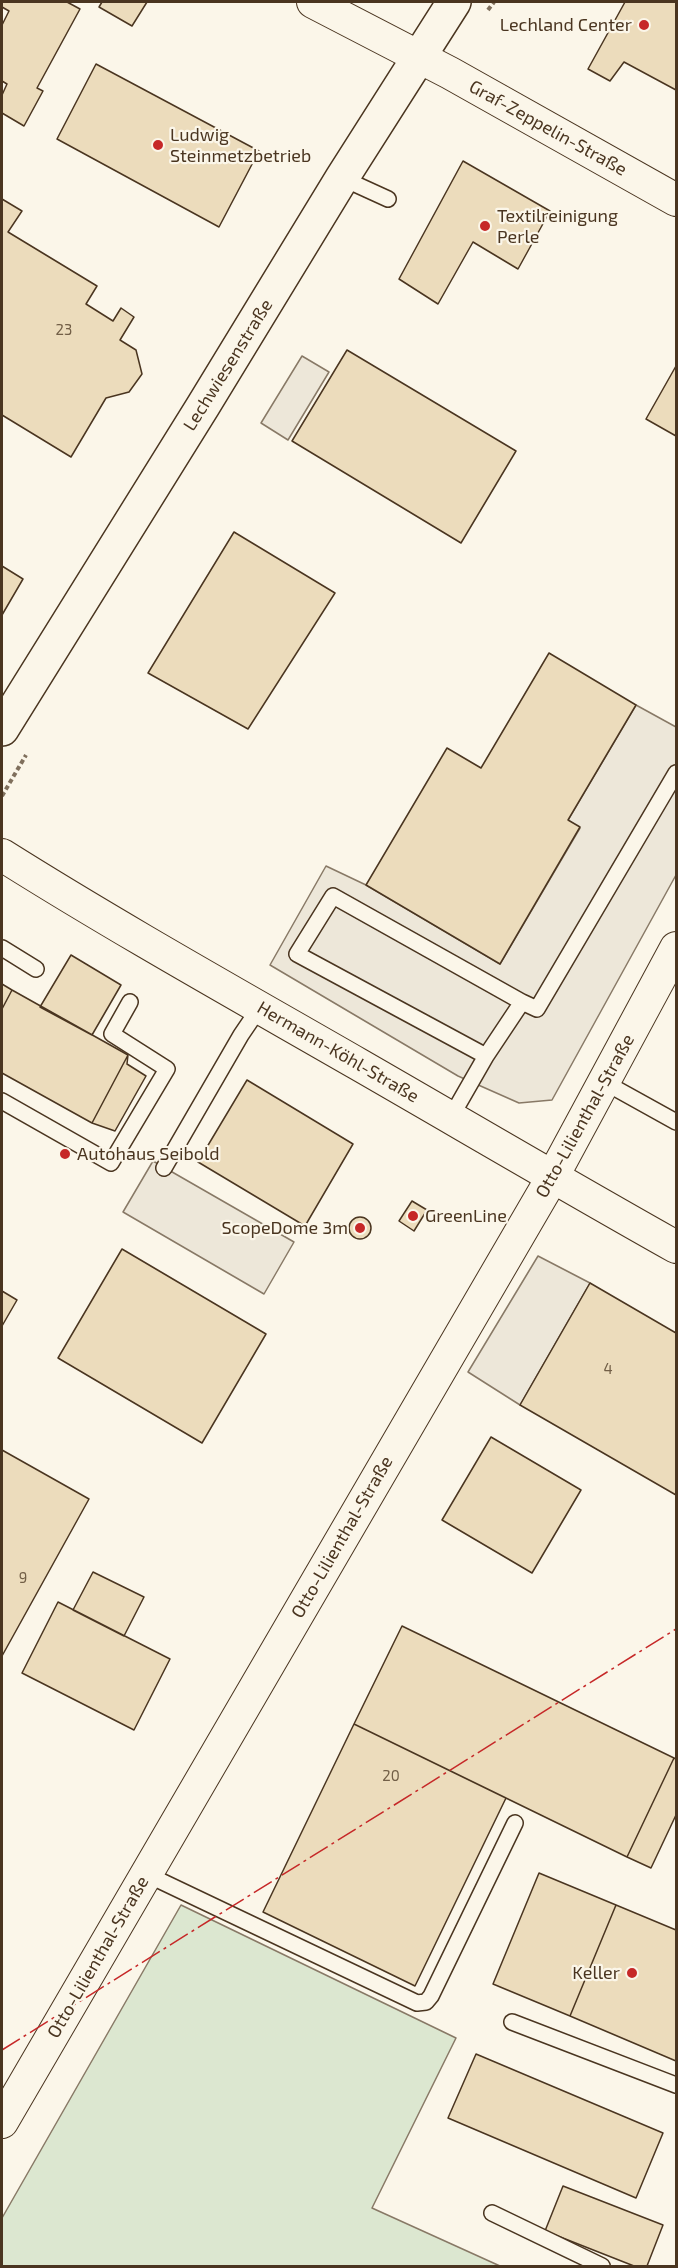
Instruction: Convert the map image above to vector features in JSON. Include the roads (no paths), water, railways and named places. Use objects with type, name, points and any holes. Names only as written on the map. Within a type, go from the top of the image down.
[{"type":"street","name":"Graf-Zeppelin-Straße","points":[[313,2],[450,73],[676,200]]},
{"type":"street","name":"Lechwiesenstraße","points":[[2,729],[342,177],[454,2]]},
{"type":"street","name":"Hermann-Köhl-Straße","points":[[2,855],[76,901],[451,1117],[552,1178],[676,1247]]},
{"type":"street","name":"Otto-Lilienthal-Straße","points":[[2,2122],[552,1178],[676,948]]},
{"type":"lane","points":[[342,177],[388,199]]},
{"type":"lane","points":[[486,1056],[297,954],[333,896],[537,1009],[676,773]]},
{"type":"lane","points":[[2,948],[36,969]]},
{"type":"lane","points":[[2,1101],[111,1163],[167,1069],[112,1034],[130,1002]]},
{"type":"lane","points":[[451,1117],[486,1056],[522,1002]]},
{"type":"lane","points":[[164,1168],[260,1008]]},
{"type":"lane","points":[[604,1082],[676,1122]]},
{"type":"lane","points":[[146,1874],[417,2003],[426,2002],[431,1996],[515,1823]]},
{"type":"lane","points":[[512,2022],[676,2085]]},
{"type":"lane","points":[[492,2213],[602,2266]]},
{"type":"place","name":"Lechland Center","points":[[644,25]]},
{"type":"place","name":"Ludwig Steinmetzbetrieb","points":[[158,145]]},
{"type":"place","name":"Textilreinigung Perle","points":[[485,226]]},
{"type":"place","name":"Autohaus Seibold","points":[[65,1154]]},
{"type":"place","name":"GreenLine","points":[[413,1216]]},
{"type":"place","name":"ScopeDome 3m","points":[[360,1228]]},
{"type":"place","name":"Keller","points":[[632,1973]]}]
